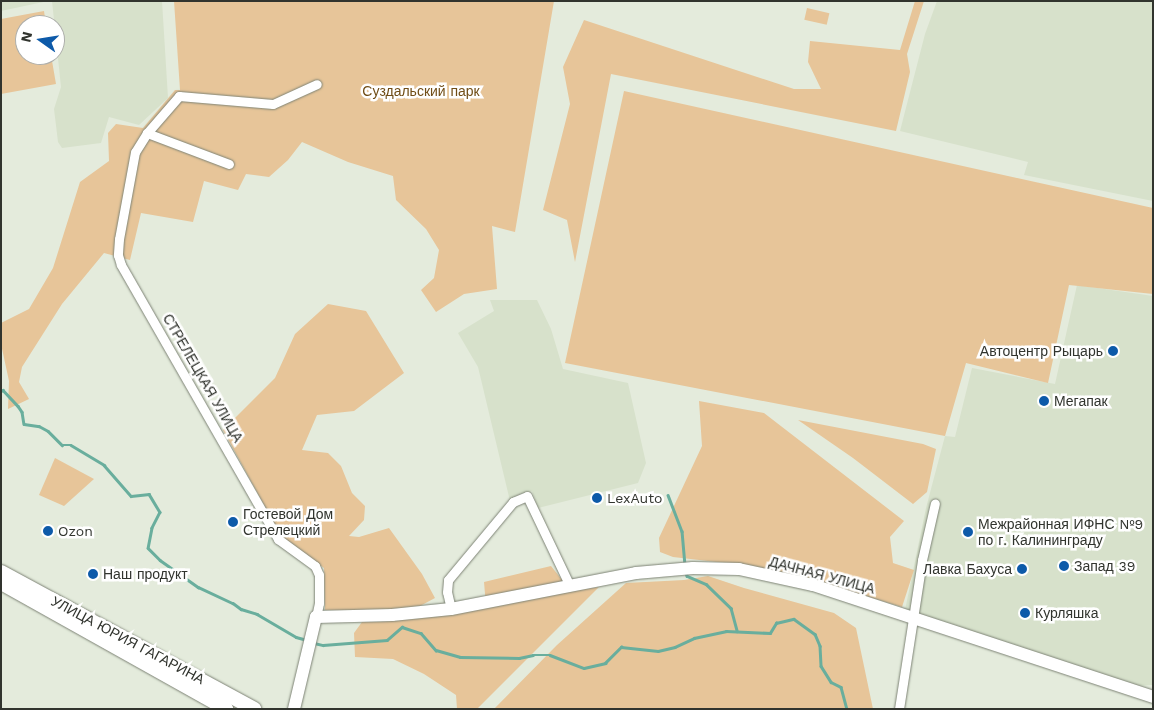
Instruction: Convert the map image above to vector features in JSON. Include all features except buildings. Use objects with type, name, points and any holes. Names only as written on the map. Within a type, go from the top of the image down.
[{"type":"main road","name":"УЛИЦА ЮРИЯ ГАГАРИНА","points":[[1,572],[254,709]]},
{"type":"main road","name":"УЛИЦА ЮРИЯ ГАГАРИНА","points":[[1,582],[225,708]]},
{"type":"street","name":"СТРЕЛЕЦКАЯ УЛИЦА","points":[[294,709],[319,603],[319,575],[314,566],[278,539],[121,265],[118,255],[119,239],[135,152],[147,133],[179,96],[273,104],[317,84]]},
{"type":"street","points":[[147,133],[229,164]]},
{"type":"street","points":[[316,617],[392,615],[451,608],[447,592],[448,580],[513,502],[527,496],[570,586]]},
{"type":"street","points":[[899,709],[904,667],[927,534],[935,503]]},
{"type":"street","name":"ДАЧНАЯ УЛИЦА","points":[[451,608],[636,573],[693,568],[739,570],[777,576],[852,597],[913,619],[1153,697]]},
{"type":"shaded area","points":[[1,1],[48,1],[1,11]]},
{"type":"shaded area","points":[[52,1],[162,1],[168,98],[139,125],[109,117],[101,143],[62,148],[58,142],[54,109],[61,87],[59,65],[65,65],[65,15],[53,15]]},
{"type":"shaded area","points":[[937,1],[1153,1],[1153,201],[1024,175],[1028,162],[900,131],[925,34]]},
{"type":"shaded area","points":[[1077,285],[1153,296],[1153,685],[1131,686],[904,615],[926,508],[945,436],[955,437],[972,368],[1055,384]]},
{"type":"shaded area","points":[[490,300],[537,300],[551,329],[563,369],[628,383],[646,463],[638,483],[538,508],[532,491],[510,501],[478,367],[458,333],[494,311]]},
{"type":"green space","name":"Суздальский парк","points":[[174,1],[554,1],[515,232],[492,226],[497,289],[464,294],[436,312],[421,290],[434,278],[439,250],[426,229],[396,200],[393,176],[348,162],[302,142],[288,160],[269,177],[246,174],[238,190],[204,181],[193,222],[141,213],[130,260],[104,253],[62,304],[22,367],[19,382],[29,399],[8,409],[9,381],[1,344],[1,323],[29,309],[53,268],[80,182],[109,161],[108,133],[116,124],[143,128],[175,90],[180,90]]},
{"type":"green space","points":[[915,1],[924,1],[907,54],[910,72],[896,131],[611,74],[575,262],[567,220],[543,210],[570,104],[563,67],[584,20],[794,89],[821,89],[808,62],[810,41],[900,50]]},
{"type":"green space","points":[[807,8],[829,13],[827,25],[804,20]]},
{"type":"green space","points":[[44,11],[45,15],[22,15]]},
{"type":"green space","points":[[15,16],[15,65],[53,65],[56,84],[1,94],[1,19]]},
{"type":"green space","points":[[624,91],[1153,208],[1153,294],[1069,285],[1048,383],[966,363],[945,436],[565,363]]},
{"type":"green space","points":[[328,304],[366,311],[404,373],[354,411],[317,415],[302,450],[328,453],[341,466],[352,493],[365,506],[364,520],[349,536],[359,537],[389,528],[422,574],[435,598],[420,606],[390,610],[391,621],[356,611],[325,610],[324,568],[282,538],[223,430],[275,378],[295,334]]},
{"type":"green space","points":[[699,401],[764,413],[904,521],[890,537],[893,563],[914,570],[902,607],[806,578],[752,566],[673,557],[660,552],[659,538],[702,446]]},
{"type":"green space","points":[[798,420],[923,444],[936,449],[927,492],[913,504],[853,458]]},
{"type":"green space","points":[[55,458],[94,479],[64,506],[39,495]]},
{"type":"green space","points":[[551,566],[571,591],[599,587],[477,709],[457,709],[456,695],[424,674],[393,659],[355,657],[354,633],[362,622],[391,621],[486,606],[484,582]]},
{"type":"green space","points":[[708,576],[834,613],[856,628],[873,709],[494,709],[557,645],[626,583],[684,580]]},
{"type":"waterway","points":[[1,391],[3,390],[18,406],[22,412],[24,424],[39,426],[48,431],[62,445],[71,445],[104,465],[131,496],[149,494],[160,512],[152,528],[148,548],[160,560],[198,587],[233,603],[241,609],[257,614],[296,637],[307,640]]},
{"type":"waterway","points":[[668,495],[682,531],[685,565]]},
{"type":"waterway","points":[[686,573],[687,576],[706,584],[731,608],[737,631]]},
{"type":"waterway","points":[[314,643],[323,645],[387,640],[402,627],[421,633],[436,650],[460,657],[519,658],[533,655],[550,655],[584,668],[605,663],[621,647],[658,651],[675,647],[694,638],[726,631],[770,633],[776,623],[794,619],[815,634],[820,646],[821,666],[831,682],[841,687],[847,709]]},
{"type":"place","name":"Автоцентр Рыцарь","points":[[1113,351]]},
{"type":"place","name":"Мегапак","points":[[1044,401]]},
{"type":"place","name":"LexAuto","points":[[597,498]]},
{"type":"place","name":"Гостевой Дом Стрелецкий","points":[[233,522]]},
{"type":"place","name":"Ozon","points":[[48,531]]},
{"type":"place","name":"Межрайонная ИФНС №9 по г. Калининграду","points":[[968,532]]},
{"type":"place","name":"Запад 39","points":[[1064,566]]},
{"type":"place","name":"Лавка Бахуса","points":[[1022,569]]},
{"type":"place","name":"Наш продукт","points":[[93,574]]},
{"type":"place","name":"Курляшка","points":[[1025,613]]}]
